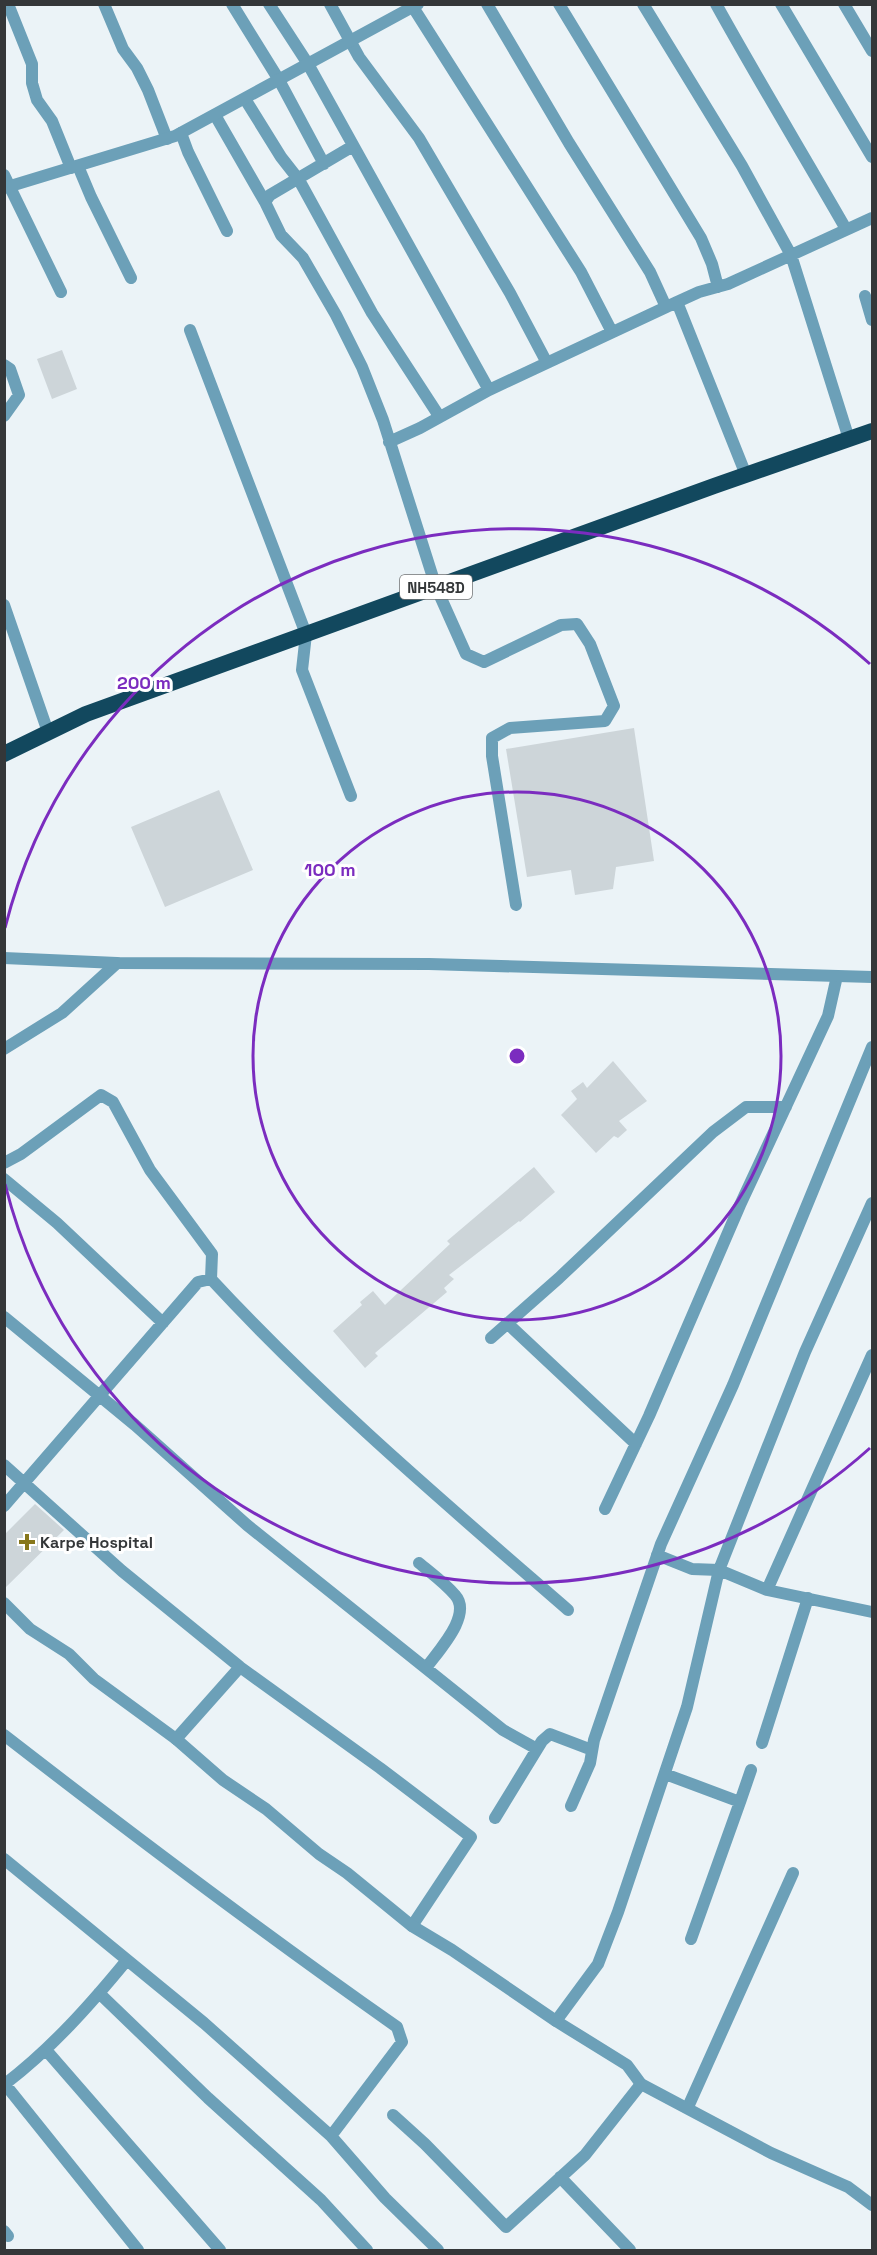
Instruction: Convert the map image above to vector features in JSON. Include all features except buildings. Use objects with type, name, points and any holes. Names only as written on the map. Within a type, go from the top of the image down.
[{"type":"highway","name":"NH548D","points":[[4,754],[86,714],[873,431]]},
{"type":"street","points":[[8,4],[32,63],[32,83],[37,100],[52,121],[130,278]]},
{"type":"street","points":[[104,4],[123,49],[137,68],[148,90],[167,139]]},
{"type":"street","points":[[232,4],[279,80],[324,164]]},
{"type":"street","points":[[269,4],[308,64],[489,390]]},
{"type":"street","points":[[330,4],[359,57],[419,138],[510,293],[547,363]]},
{"type":"street","points":[[487,4],[569,143],[671,304],[747,475]]},
{"type":"street","points":[[560,4],[701,238],[712,264],[718,287]]},
{"type":"street","points":[[643,4],[742,166],[791,255],[849,439]]},
{"type":"street","points":[[716,4],[750,67],[774,103],[846,229]]},
{"type":"street","points":[[781,4],[873,157]]},
{"type":"street","points":[[844,4],[873,51]]},
{"type":"street","points":[[61,292],[6,183],[75,167],[181,133],[414,5],[581,272],[612,332]]},
{"type":"street","points":[[245,99],[298,180],[372,313],[439,416]]},
{"type":"street","points":[[215,115],[265,202],[280,235],[303,258],[336,315],[362,367],[436,587],[466,654],[484,662],[561,626],[577,624],[590,644],[614,706],[604,721],[510,728],[492,738],[492,756],[516,905]]},
{"type":"street","points":[[181,133],[227,231]]},
{"type":"street","points":[[265,202],[270,195],[353,146]]},
{"type":"street","points":[[389,442],[420,428],[489,390],[671,304],[718,287],[873,218]]},
{"type":"street","points":[[865,296],[873,320]]},
{"type":"street","points":[[190,330],[306,634],[302,670],[351,796]]},
{"type":"street","points":[[4,365],[10,369],[19,396],[4,416]]},
{"type":"street","points":[[4,605],[48,732]]},
{"type":"street","points":[[4,958],[117,963],[429,964],[873,977]]},
{"type":"street","points":[[4,1049],[62,1013],[117,963]]},
{"type":"street","points":[[605,1509],[636,1444],[740,1205],[828,1016],[837,976]]},
{"type":"street","points":[[571,1806],[590,1763],[594,1740],[657,1555],[733,1385],[873,1047]]},
{"type":"street","points":[[4,1164],[101,1095],[113,1102],[150,1170],[212,1254],[211,1279],[315,1383],[427,1488],[568,1611]]},
{"type":"street","points":[[491,1338],[559,1278],[713,1132],[746,1107],[786,1107]]},
{"type":"street","points":[[4,1179],[57,1223],[163,1323]]},
{"type":"street","points":[[556,2021],[598,1964],[618,1912],[687,1707],[719,1570],[805,1352],[873,1203]]},
{"type":"street","points":[[4,1506],[198,1282],[211,1279]]},
{"type":"street","points":[[4,1317],[99,1395],[247,1525],[503,1730],[537,1749]]},
{"type":"street","points":[[507,1323],[636,1444]]},
{"type":"street","points":[[767,1590],[873,1355]]},
{"type":"street","points":[[4,1465],[122,1571],[240,1667],[471,1837],[412,1926]]},
{"type":"street","points":[[657,1555],[692,1569],[719,1570],[767,1590],[873,1612]]},
{"type":"street","points":[[419,1563],[456,1596],[462,1607],[459,1619],[450,1635],[426,1668]]},
{"type":"street","points":[[762,1743],[808,1598]]},
{"type":"street","points":[[4,1603],[30,1629],[69,1654],[94,1679],[176,1739],[223,1780],[266,1809],[319,1854],[347,1872],[412,1926],[627,2065],[641,2084],[771,2153],[848,2187],[873,2205]]},
{"type":"street","points":[[176,1739],[240,1667]]},
{"type":"street","points":[[495,1818],[542,1741],[550,1734],[592,1750]]},
{"type":"street","points":[[4,1735],[164,1859],[298,1958],[397,2027],[402,2042],[331,2136]]},
{"type":"street","points":[[691,1939],[751,1770]]},
{"type":"street","points":[[665,1774],[740,1802]]},
{"type":"street","points":[[4,1858],[204,2023],[331,2136],[385,2198],[438,2250]]},
{"type":"street","points":[[688,2107],[793,1873]]},
{"type":"street","points":[[127,1960],[99,1994],[46,2050],[5,2083],[138,2250]]},
{"type":"street","points":[[99,1994],[208,2098],[321,2200],[367,2250]]},
{"type":"street","points":[[46,2050],[220,2250]]},
{"type":"street","points":[[393,2115],[425,2144],[506,2227],[585,2155],[641,2084]]},
{"type":"street","points":[[560,2178],[630,2250]]},
{"type":"place","name":"Karpe Hospital","points":[[27,1542]]}]
